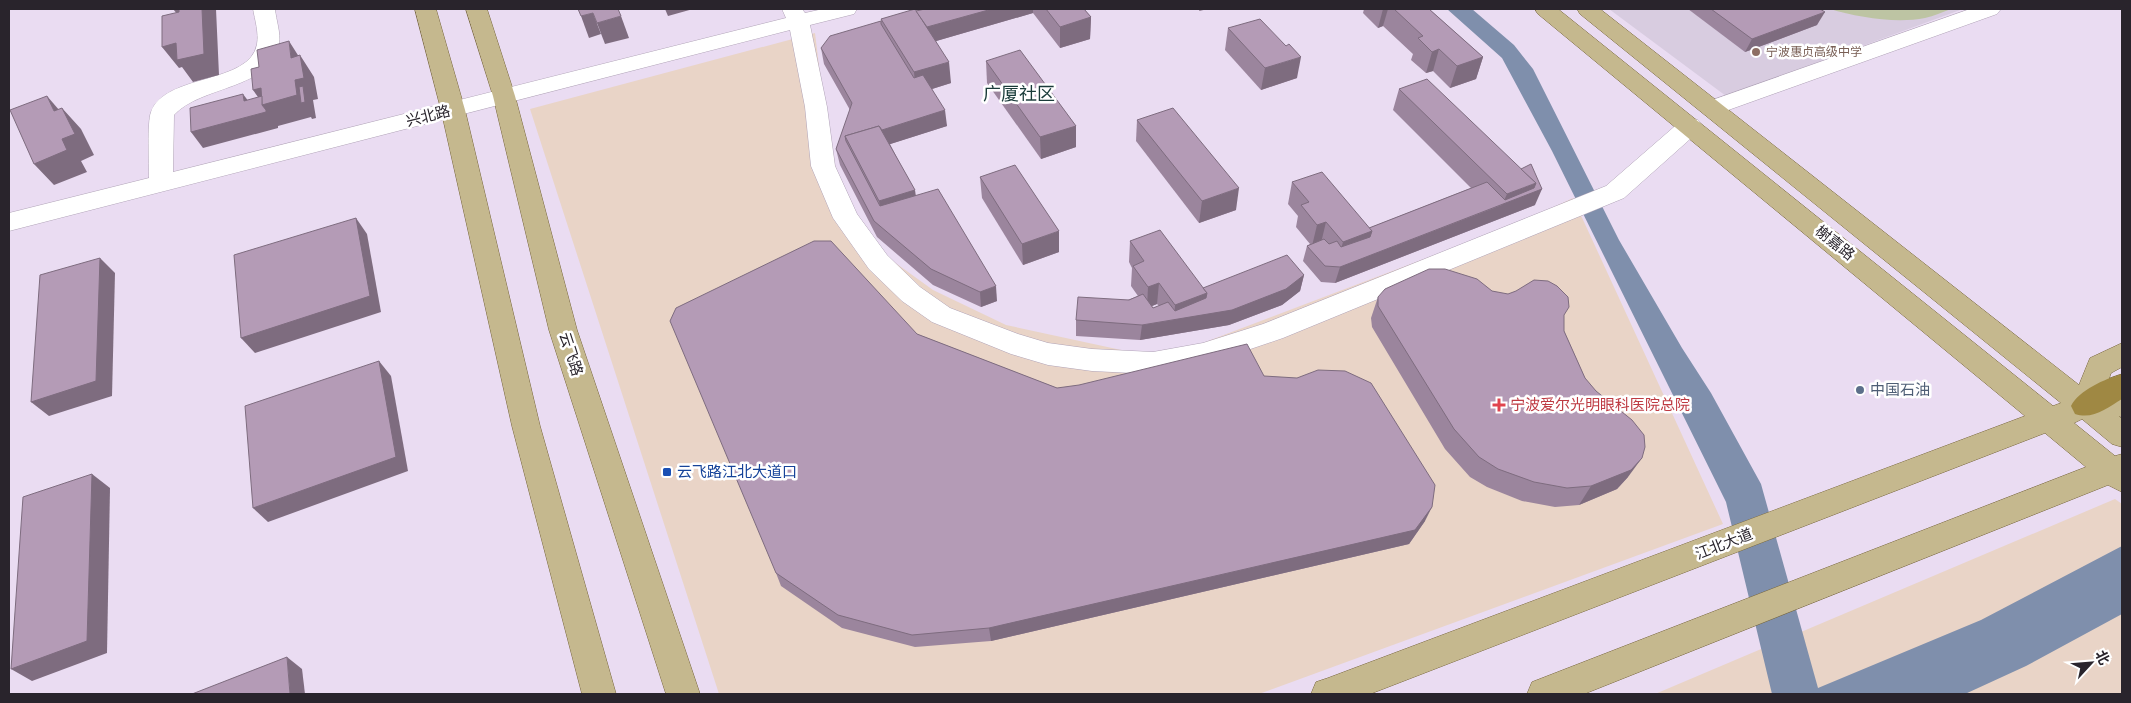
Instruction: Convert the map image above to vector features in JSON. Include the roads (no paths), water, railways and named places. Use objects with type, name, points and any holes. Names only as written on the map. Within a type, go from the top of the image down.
[{"type":"highway","points":[[2085,406],[2122,385]]},
{"type":"main road","points":[[426,9],[453,110],[526,426],[599,694]]},
{"type":"main road","name":"云飞路","points":[[476,9],[504,96],[563,330],[683,694]]},
{"type":"main road","name":"榭嘉路","points":[[1546,9],[2118,472]]},
{"type":"main road","name":"榭嘉路","points":[[1587,9],[2122,435]]},
{"type":"main road","points":[[2085,406],[2100,366],[2122,354]]},
{"type":"main road","name":"江北大道","points":[[1328,694],[2085,406],[2122,404]]},
{"type":"main road","points":[[1544,694],[2118,472]]},
{"type":"street","points":[[162,183],[162,113],[167,104],[185,94],[251,70],[264,56],[268,45],[264,9]]},
{"type":"street","name":"兴北路","points":[[9,222],[453,110],[796,15],[847,9]]},
{"type":"street","points":[[1712,108],[1990,9]]},
{"type":"street","points":[[796,15],[816,107],[823,166],[846,218],[878,262],[911,294],[941,315],[1011,343],[1048,354],[1092,360],[1153,363],[1203,354],[1273,331],[1616,192],[1690,126]]},
{"type":"water","points":[[1447,9],[1472,9],[1514,45],[1533,69],[1619,240],[1682,348],[1711,393],[1761,484],[1818,688],[1981,620],[2122,546],[2122,614],[2026,666],[1965,694],[1772,694],[1726,502],[1552,151],[1502,58]]},
{"type":"place","name":"宁波惠贞高级中学","points":[[1756,52]]},
{"type":"place","name":"中国石油","points":[[1860,390]]},
{"type":"place","name":"宁波爱尔光明眼科医院总院","points":[[1499,405]]},
{"type":"place","name":"云飞路江北大道口","points":[[667,472]]},
{"type":"district","name":"广厦社区","points":[[1019,94]]}]
